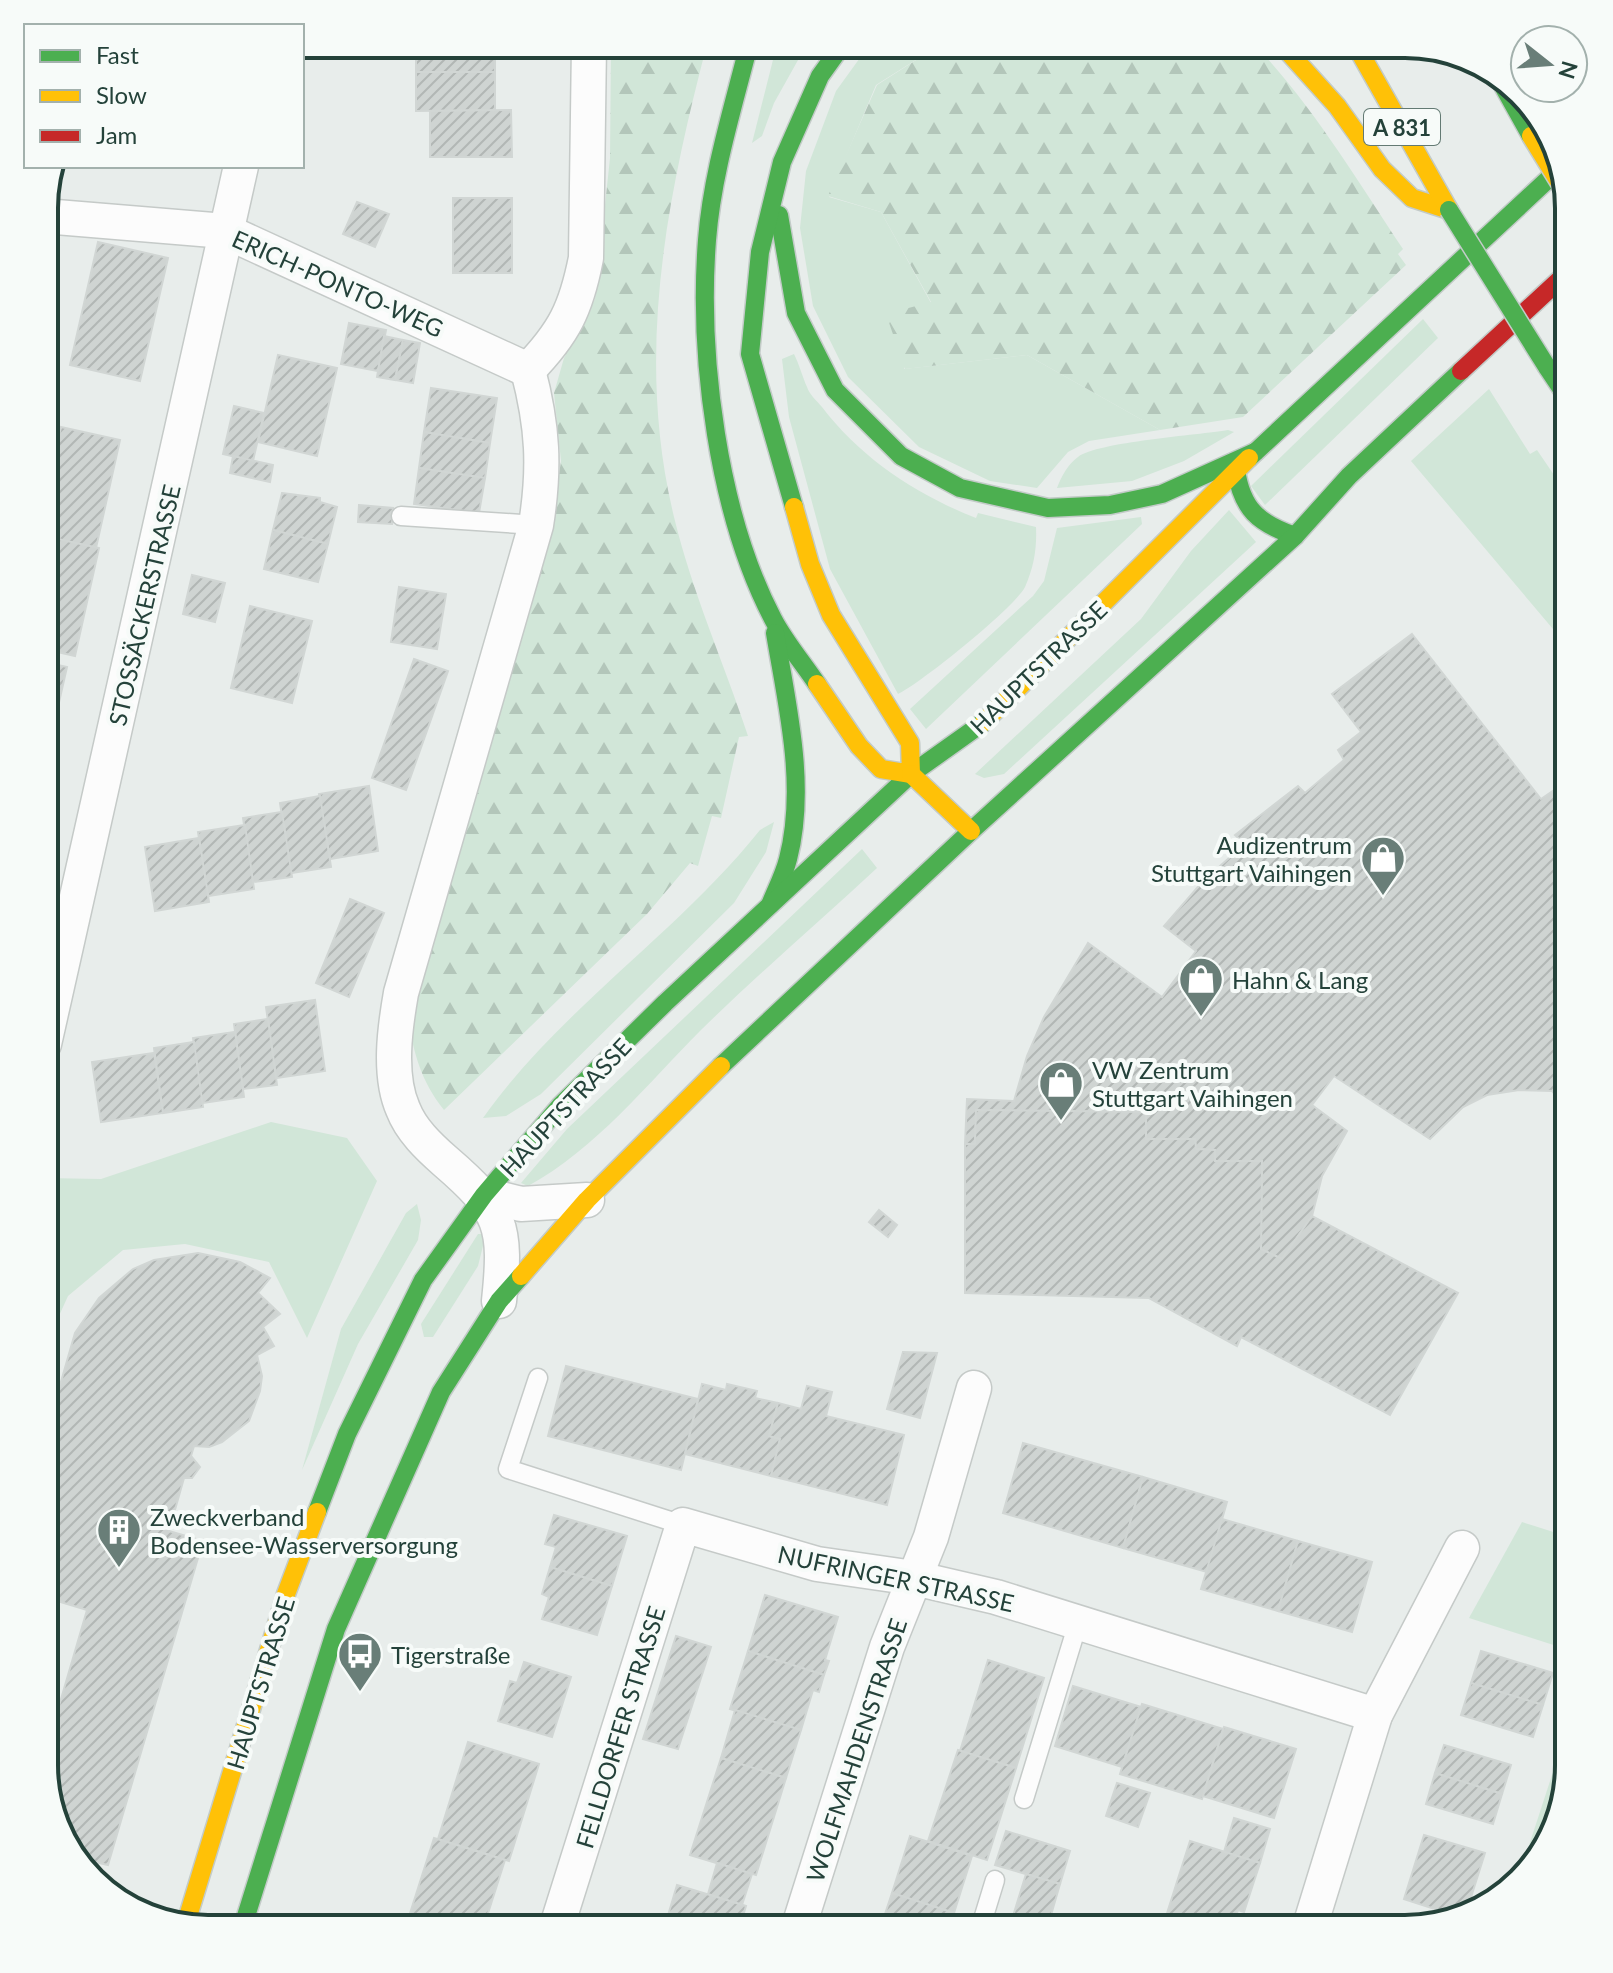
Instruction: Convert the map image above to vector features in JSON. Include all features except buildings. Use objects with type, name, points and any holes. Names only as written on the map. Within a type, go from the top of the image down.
[{"type":"main road","points":[[746,58],[711,204],[707,239],[706,348],[719,454],[746,552],[773,619],[859,746],[881,769],[911,774],[971,831]]},
{"type":"main road","points":[[833,58],[803,108],[782,162],[760,252],[750,354],[810,564],[845,641],[910,743],[911,774]]},
{"type":"main road","points":[[1294,58],[1337,106],[1382,169],[1412,198],[1449,210]]},
{"type":"main road","name":"A 831","points":[[1363,58],[1449,210],[1555,379]]},
{"type":"main road","points":[[1514,105],[1548,164]]},
{"type":"main road","name":"HAUPTSTRASSE","points":[[189,1914],[286,1594],[347,1434],[423,1280],[484,1195],[560,1106],[770,905],[911,774],[977,729],[1236,470],[1551,176]]},
{"type":"main road","points":[[776,192],[796,313],[835,390],[901,456],[948,481],[1006,501],[1048,508],[1110,505],[1162,494],[1255,452]]},
{"type":"main road","name":"HAUPTSTRASSE","points":[[246,1915],[336,1629],[441,1392],[499,1301],[587,1200],[713,1074],[971,831],[1295,536],[1349,476],[1555,284]]},
{"type":"main road","points":[[1236,470],[1239,492],[1253,518],[1295,536]]},
{"type":"main road","points":[[770,905],[789,856],[797,767],[773,619]]},
{"type":"main road","points":[[384,1354],[411,1352]]},
{"type":"main road","points":[[431,1364],[441,1392]]},
{"type":"street","points":[[528,370],[559,338],[579,290],[586,258],[589,58]]},
{"type":"street","name":"STOSSÄCKERSTRASSE","points":[[58,947],[241,168]]},
{"type":"street","name":"ERICH-PONTO-WEG","points":[[58,217],[225,231],[528,370]]},
{"type":"street","name":"HAUPTSTRASSE","points":[[499,1301],[504,1259],[500,1229],[484,1195],[417,1134],[402,1108],[395,1029],[401,993],[536,525],[544,474],[540,418],[528,370]]},
{"type":"street","name":"HAUPTSTRASSE","points":[[484,1195],[521,1204],[587,1200]]},
{"type":"street","name":"WOLFMAHDENSTRASSE","points":[[802,1915],[887,1647],[931,1537],[974,1388]]},
{"type":"street","name":"NUFRINGER STRASSE","points":[[683,1525],[817,1564],[914,1578],[996,1597],[1375,1715]]},
{"type":"street","name":"FELLDORFER STRASSE","points":[[560,1915],[683,1525]]},
{"type":"street","points":[[1313,1915],[1375,1715],[1462,1548]]},
{"type":"lane","points":[[401,516],[536,525]]},
{"type":"lane","name":"NUFRINGER STRASSE","points":[[538,1378],[508,1469],[683,1525]]},
{"type":"lane","points":[[1024,1799],[1078,1623]]},
{"type":"lane","points":[[984,1915],[995,1880]]},
{"type":"green space","points":[[611,58],[703,58],[668,220],[656,338],[657,397],[663,457],[681,545],[748,736],[739,737],[721,818],[712,816],[698,866],[690,863],[647,914],[444,1110],[420,1067],[408,1019],[550,535],[561,461],[554,393],[564,358],[595,299],[610,158]]},
{"type":"green space","points":[[773,58],[799,58],[774,103],[762,136],[752,143]]},
{"type":"green space","points":[[860,58],[919,58],[876,85],[829,197],[881,212],[931,303],[904,369],[1027,355],[1160,430],[1089,441],[1068,452],[1037,488],[990,481],[919,447],[848,377],[813,306],[800,228],[806,171],[836,91]]},
{"type":"green space","points":[[919,58],[1267,58],[1334,144],[1403,249],[1398,254],[1406,265],[1243,417],[1160,430],[1027,355],[905,369],[886,314],[931,302],[881,212],[828,196],[877,85]]},
{"type":"green space","points":[[1423,319],[1438,338],[1265,505],[1251,486]]},
{"type":"green space","points":[[794,354],[813,397],[854,442],[891,473],[932,498],[976,518],[978,513],[1036,527],[1033,565],[1025,587],[1017,597],[966,644],[898,694],[830,569],[789,417],[782,359]]},
{"type":"green space","points":[[1489,389],[1530,454],[1537,450],[1555,476],[1555,631],[1411,461]]},
{"type":"green space","points":[[1228,430],[1234,432],[1184,461],[1132,481],[1057,488],[1071,463],[1089,452],[1126,443]]},
{"type":"green space","points":[[1229,510],[1256,542],[1004,774],[984,778],[975,774],[1141,619],[1191,551]]},
{"type":"green space","points":[[1141,517],[1142,524],[926,729],[910,709],[1033,596],[1044,581],[1057,528]]},
{"type":"green space","points":[[774,822],[766,852],[734,903],[541,1094],[506,1116],[483,1118],[547,1042],[693,904],[760,830]]},
{"type":"green space","points":[[862,849],[877,868],[701,1030],[598,1135],[553,1171],[528,1186],[521,1183],[567,1129]]},
{"type":"green space","points":[[271,1122],[347,1138],[377,1181],[307,1338],[269,1262],[185,1244],[123,1250],[68,1296],[58,1318],[58,1178],[101,1179]]},
{"type":"green space","points":[[417,1204],[421,1220],[418,1240],[358,1344],[302,1470],[341,1329],[406,1213]]},
{"type":"green space","points":[[478,1234],[486,1234],[478,1266],[433,1337],[424,1337],[421,1324]]},
{"type":"green space","points":[[1522,1522],[1555,1533],[1555,1646],[1469,1618]]},
{"type":"green space","points":[[1555,1766],[1554,1785],[1544,1823],[1527,1852]]},
{"type":"traffic: fast","points":[[745,58],[713,191],[707,240],[705,286],[709,384],[726,484],[754,577],[778,628],[817,684]]},
{"type":"traffic: fast","points":[[794,507],[750,354],[760,252],[782,162],[820,76],[833,58]]},
{"type":"traffic: fast","points":[[1514,105],[1531,136]]},
{"type":"traffic: fast","points":[[1249,458],[1551,176]]},
{"type":"traffic: fast","points":[[1449,210],[1547,367]]},
{"type":"traffic: fast","points":[[779,215],[796,313],[835,390],[901,456],[960,488],[1048,508],[1110,505],[1162,494],[1255,452]]},
{"type":"traffic: fast","points":[[1547,367],[1555,379]]},
{"type":"traffic: fast","points":[[721,1066],[971,831],[1295,536],[1349,476],[1461,371]]},
{"type":"traffic: fast","points":[[1236,470],[1243,495],[1254,513],[1271,526],[1295,536]]},
{"type":"traffic: fast","points":[[770,905],[788,859],[796,803],[793,746],[775,633]]},
{"type":"traffic: fast","points":[[317,1512],[347,1434],[423,1280],[484,1195],[560,1106],[665,1003],[911,774],[984,722]]},
{"type":"traffic: fast","points":[[246,1915],[336,1629],[441,1392],[499,1301],[521,1276]]},
{"type":"traffic: slow","points":[[1294,58],[1337,106],[1382,169],[1412,198],[1449,210]]},
{"type":"traffic: slow","points":[[1363,58],[1449,210]]},
{"type":"traffic: slow","points":[[1531,136],[1548,164]]},
{"type":"traffic: slow","points":[[984,722],[1249,458]]},
{"type":"traffic: slow","points":[[794,507],[810,564],[831,615],[910,743],[911,774],[881,769],[859,746],[817,684]]},
{"type":"traffic: slow","points":[[911,774],[971,831]]},
{"type":"traffic: slow","points":[[521,1276],[587,1200],[721,1066]]},
{"type":"traffic: slow","points":[[189,1914],[286,1594],[317,1512]]},
{"type":"traffic: jam","points":[[1461,371],[1555,284]]},
{"type":"place","name":"Audizentrum Stuttgart Vaihingen","points":[[1383,897]]},
{"type":"place","name":"Hahn & Lang","points":[[1201,1018]]},
{"type":"place","name":"VW Zentrum Stuttgart Vaihingen","points":[[1061,1122]]},
{"type":"place","name":"Zweckverband Bodensee-Wasserversorgung","points":[[119,1569]]},
{"type":"place","name":"Tigerstraße","points":[[360,1693]]}]
